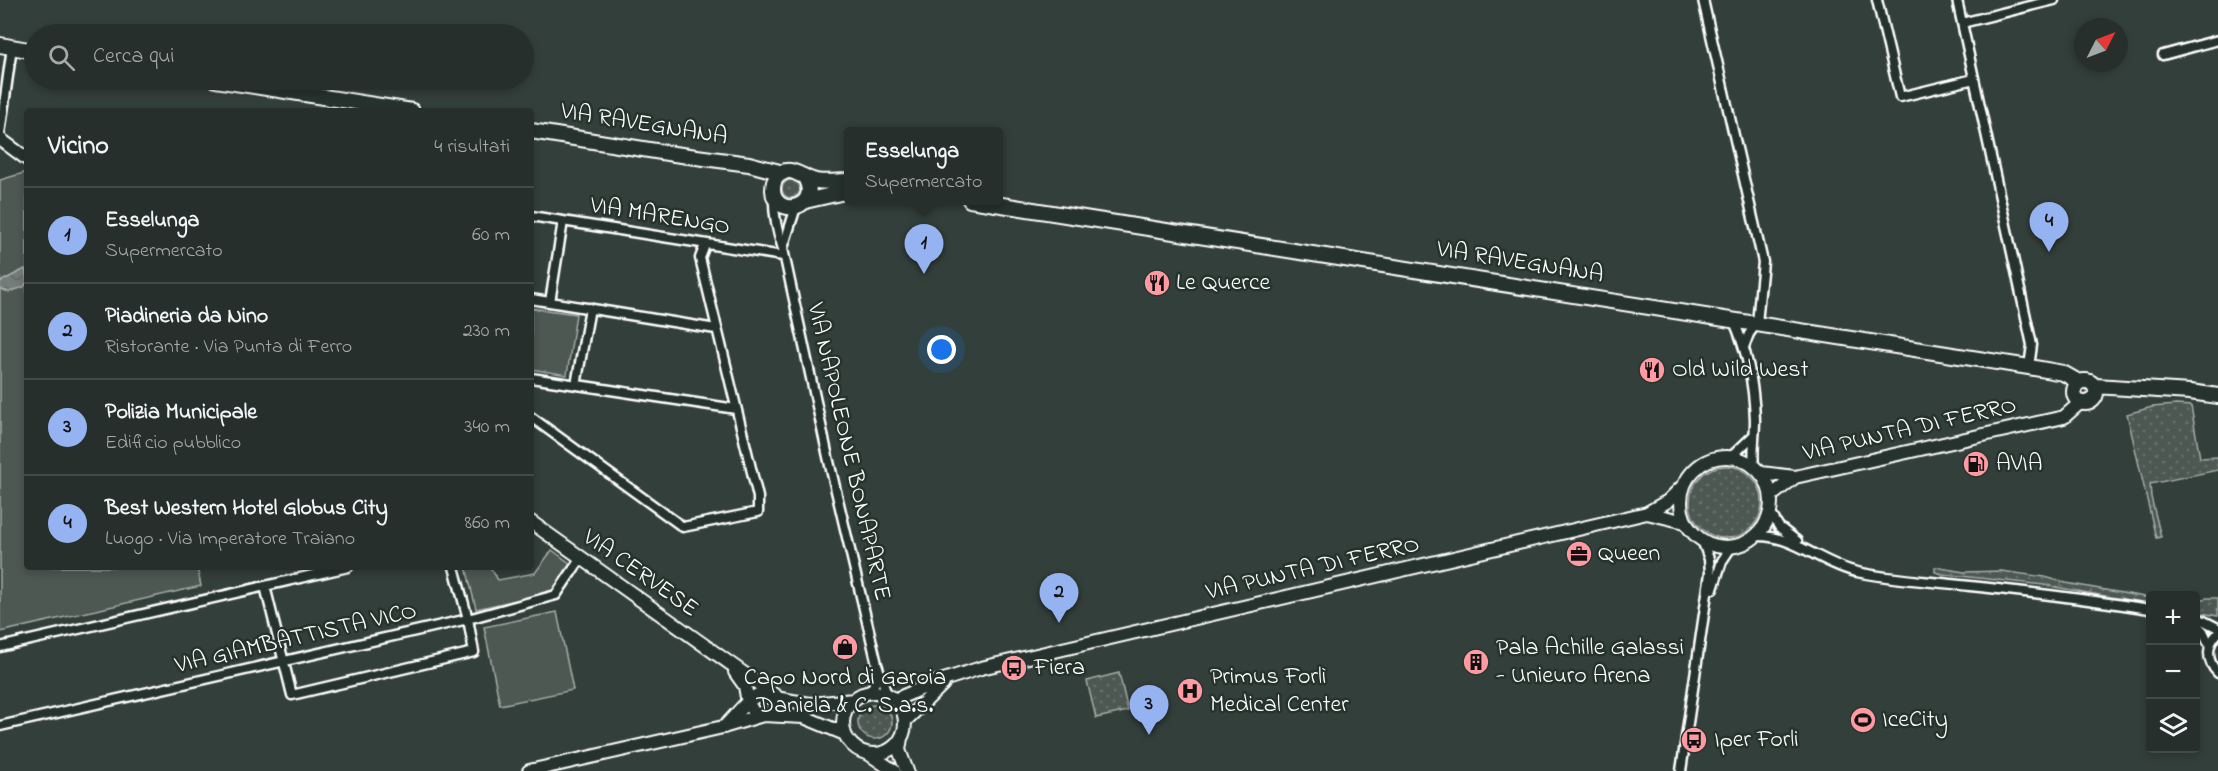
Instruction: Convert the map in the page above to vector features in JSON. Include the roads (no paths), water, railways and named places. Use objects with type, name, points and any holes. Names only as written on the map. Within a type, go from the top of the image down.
[{"type":"main road","points":[[6,46],[24,49]]},
{"type":"main road","points":[[264,90],[336,105],[374,108]]},
{"type":"main road","name":"VIA RAVEGNANA","points":[[534,131],[749,164],[783,173]]},
{"type":"main road","name":"VIA RAVEGNANA","points":[[749,164],[763,176],[773,192]]},
{"type":"main road","points":[[844,181],[815,181],[794,171],[783,173],[776,179],[773,192],[784,206],[801,204],[844,192]]},
{"type":"main road","points":[[801,204],[809,191],[804,176]]},
{"type":"main road","name":"VIA RAVEGNANA","points":[[996,205],[2029,367],[2063,373],[2078,392],[2086,380],[2095,391]]},
{"type":"main road","points":[[2078,392],[2088,402],[2095,391],[2143,390],[2218,396]]},
{"type":"street","points":[[1703,0],[1763,262],[1757,323],[1744,347]]},
{"type":"street","points":[[1877,0],[1900,97],[1974,79]]},
{"type":"street","points":[[1957,0],[2032,345],[2029,367]]},
{"type":"street","points":[[1962,23],[2054,0]]},
{"type":"street","points":[[2163,54],[2218,40]]},
{"type":"street","points":[[0,134],[6,46]]},
{"type":"street","points":[[0,139],[24,157]]},
{"type":"street","name":"VIA NAPOLEONE BONAPARTE","points":[[773,192],[773,208],[778,234],[877,664],[890,697]]},
{"type":"street","points":[[783,252],[801,204]]},
{"type":"street","name":"VIA MARENGO","points":[[534,216],[705,245],[783,252]]},
{"type":"street","points":[[550,302],[563,221]]},
{"type":"street","points":[[534,419],[683,527],[758,512],[758,497],[700,258],[705,245]]},
{"type":"street","points":[[534,299],[716,329]]},
{"type":"street","points":[[576,385],[590,308]]},
{"type":"street","points":[[1733,319],[1744,347],[1754,411],[1753,436],[1758,470]]},
{"type":"street","points":[[534,378],[736,410]]},
{"type":"street","name":"VIA PUNTA DI FERRO","points":[[1771,496],[1795,477],[2064,417],[2078,392]]},
{"type":"street","points":[[1731,457],[1753,436]]},
{"type":"street","points":[[1717,457],[1731,457],[1746,462],[1758,470],[1768,485],[1771,496],[1770,512],[1764,526],[1755,536],[1740,545],[1716,546],[1702,540],[1692,531],[1685,522],[1681,500],[1689,475],[1703,462],[1717,457]]},
{"type":"street","points":[[1758,470],[1795,477]]},
{"type":"street","points":[[1647,513],[1668,501],[1684,485]]},
{"type":"street","points":[[1770,512],[1784,533],[1838,566],[1869,574],[2050,594],[2146,614]]},
{"type":"street","name":"VIA PUNTA DI FERRO","points":[[890,697],[995,665],[1647,513],[1685,522]]},
{"type":"street","name":"VIA CERVESE","points":[[534,524],[777,697]]},
{"type":"street","points":[[1755,536],[1785,540],[1820,556]]},
{"type":"street","points":[[1681,771],[1706,613],[1710,573],[1709,560],[1702,540]]},
{"type":"street","points":[[1706,613],[1722,561],[1732,546]]},
{"type":"street","name":"VIA GIAMBATTISTA VICO","points":[[0,726],[468,619],[556,595],[581,558]]},
{"type":"street","points":[[0,647],[335,570]]},
{"type":"street","points":[[265,586],[292,695],[474,652],[455,570]]},
{"type":"street","points":[[2090,602],[2146,608]]},
{"type":"street","points":[[2200,619],[2218,628]]},
{"type":"street","points":[[2200,628],[2210,646],[2211,663],[2218,674]]},
{"type":"street","points":[[2210,646],[2218,633]]},
{"type":"street","name":"VIA CERVESE","points":[[724,660],[742,681],[748,703],[754,713],[763,716]]},
{"type":"street","name":"VIA NAPOLEONE BONAPARTE","points":[[868,693],[875,683],[877,664]]},
{"type":"street","name":"VIA PUNTA DI FERRO","points":[[905,721],[932,692],[952,678]]},
{"type":"street","points":[[868,693],[890,697],[902,710],[905,721],[899,750],[908,771]]},
{"type":"street","name":"VIA CERVESE","points":[[748,703],[752,697],[758,695],[810,704],[854,700],[868,693]]},
{"type":"street","points":[[854,700],[844,717],[845,734],[853,746],[868,753],[894,771]]},
{"type":"street","points":[[723,727],[748,703]]},
{"type":"street","points":[[529,771],[763,716],[804,717],[845,734]]},
{"type":"street","points":[[868,753],[886,751],[895,746],[901,738]]},
{"type":"water","points":[[24,270],[24,287],[9,292],[0,289],[0,282]]},
{"type":"place","name":"Best Western Hotel Globus City","points":[[2049,252]]},
{"type":"place","name":"Esselunga","points":[[924,274]]},
{"type":"place","name":"Le Querce","points":[[1157,283]]},
{"type":"place","name":"Old Wild West","points":[[1652,370]]},
{"type":"place","name":"AVIA","points":[[1976,464]]},
{"type":"place","name":"Queen","points":[[1579,554]]},
{"type":"place","name":"Piadineria da Nino","points":[[1059,623]]},
{"type":"place","name":"Capo Nord di Garoia Daniela & C. S.a.s.","points":[[845,647]]},
{"type":"place","name":"Pala Achille Galassi - Unieuro Arena","points":[[1476,662]]},
{"type":"place","name":"Fiera","points":[[1014,668]]},
{"type":"place","name":"Primus Forlì Medical Center","points":[[1190,691]]},
{"type":"place","name":"IceCity","points":[[1863,720]]},
{"type":"place","name":"Polizia Municipale","points":[[1149,735]]},
{"type":"place","name":"Iper Forli","points":[[1694,740]]}]
